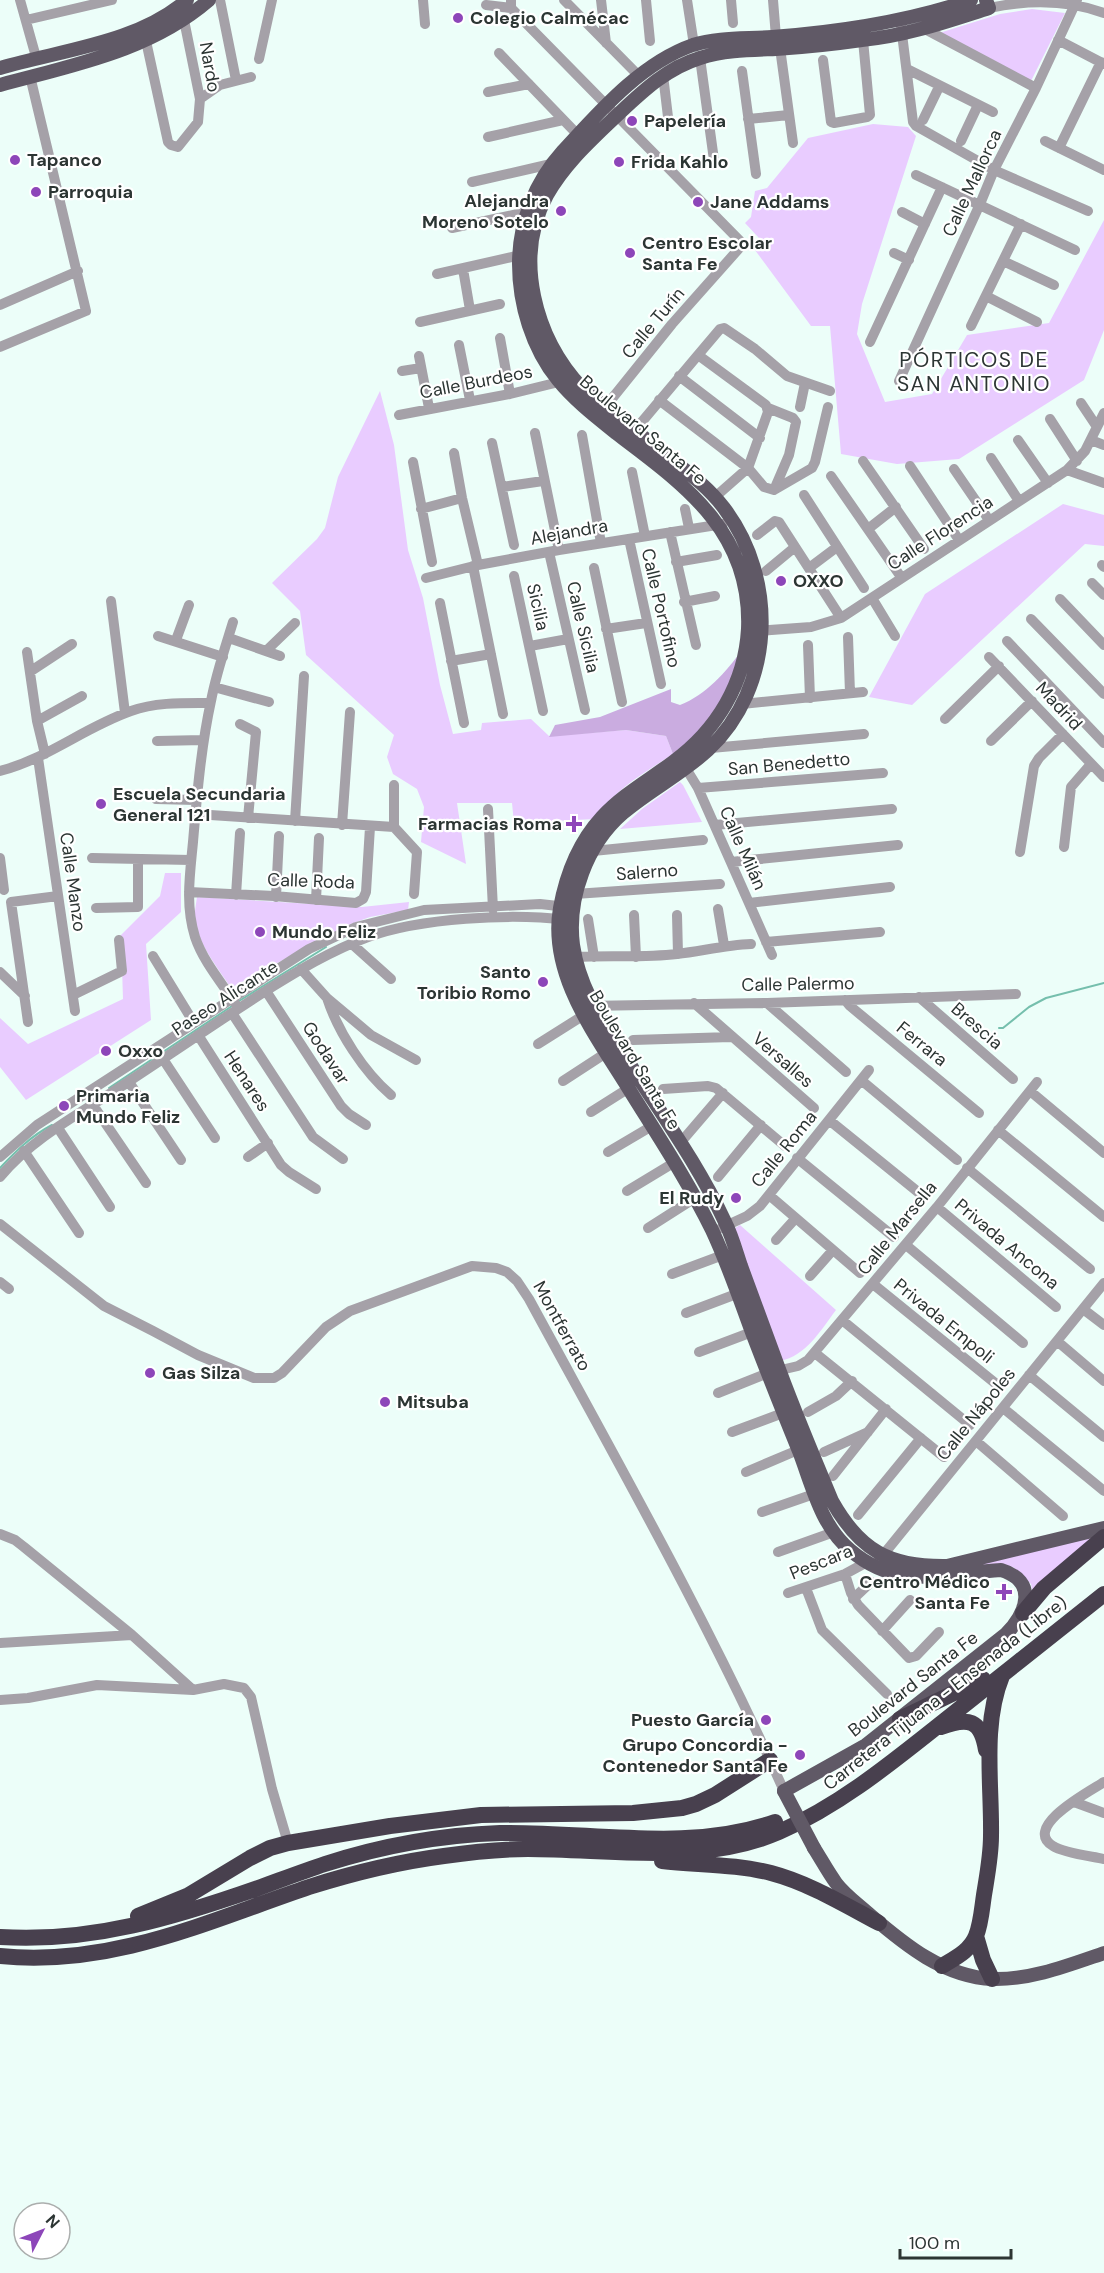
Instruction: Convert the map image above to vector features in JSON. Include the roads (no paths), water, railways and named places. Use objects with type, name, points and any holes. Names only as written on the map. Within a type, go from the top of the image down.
[{"type":"highway","points":[[1023,1613],[1044,1588],[1104,1538]]},
{"type":"highway","name":"Carretera Tijuana - Ensenada (Libre)","points":[[0,1937],[42,1939],[122,1930],[179,1914],[342,1859],[432,1840],[499,1833],[680,1839],[729,1834],[756,1828],[774,1822],[832,1794],[867,1770],[1104,1584]]},
{"type":"highway","name":"Carretera Tijuana - Ensenada (Libre)","points":[[0,1956],[60,1957],[127,1948],[161,1939],[355,1873],[412,1861],[474,1852],[526,1849],[623,1853],[702,1851],[748,1843],[777,1833],[836,1802],[865,1783],[1104,1594]]},
{"type":"highway","points":[[992,1979],[982,1960],[976,1936],[991,1843],[990,1765],[994,1706],[1002,1676]]},
{"type":"highway","points":[[900,1719],[983,1679]]},
{"type":"highway","points":[[933,1730],[957,1721],[970,1721],[981,1730],[984,1736],[990,1765]]},
{"type":"highway","points":[[87,1935],[187,1896],[250,1858],[270,1848],[288,1843],[390,1826],[481,1815],[633,1813],[682,1808],[715,1795],[770,1760]]},
{"type":"highway","points":[[623,1853],[638,1859],[736,1867],[772,1873],[791,1879],[879,1923]]},
{"type":"highway","points":[[942,1966],[961,1954],[976,1936]]},
{"type":"main road","points":[[0,68],[120,37],[156,20],[187,0]]},
{"type":"main road","points":[[0,85],[127,50],[184,20],[209,0]]},
{"type":"main road","name":"Boulevard Santa Fe","points":[[817,38],[863,40],[902,34],[923,28],[972,4]]},
{"type":"main road","name":"Boulevard Santa Fe","points":[[784,1791],[866,1745],[1006,1634],[1023,1613],[1024,1592],[1012,1573],[1001,1570],[957,1570],[875,1562],[850,1550],[834,1532],[814,1494],[783,1413],[773,1372],[727,1225],[681,1142],[585,1009],[566,914],[593,851],[608,829],[623,813],[682,763],[709,730],[733,692],[743,668],[747,634],[747,603],[741,571],[718,524],[704,506],[677,479],[600,412],[559,382],[539,349],[526,317],[520,285],[525,254],[537,220],[559,176],[639,76],[668,57],[694,45],[778,43],[817,38],[972,4],[988,4]]},
{"type":"main road","name":"Boulevard Santa Fe","points":[[733,45],[683,64],[663,75],[578,135],[550,164],[527,212],[521,234],[535,302],[547,336],[568,371],[600,412],[634,430],[715,497],[735,524],[748,550],[757,578],[762,612],[757,665],[742,704],[727,728],[711,748],[615,803],[583,842],[572,866],[562,959],[567,975],[606,1053],[675,1162],[713,1232],[752,1332],[773,1372],[832,1501],[841,1517],[875,1562]]},
{"type":"main road","name":"Boulevard Santa Fe","points":[[957,1570],[1104,1528]]},
{"type":"main road","points":[[784,1791],[814,1848],[842,1889],[879,1923],[923,1956],[942,1966],[992,1979],[1029,1975],[1104,1953]]},
{"type":"street","points":[[20,0],[36,57]]},
{"type":"street","points":[[26,20],[112,0]]},
{"type":"street","points":[[220,0],[236,80]]},
{"type":"street","points":[[259,59],[272,0]]},
{"type":"street","points":[[423,0],[425,24]]},
{"type":"street","points":[[564,0],[639,76]]},
{"type":"street","points":[[602,0],[606,43]]},
{"type":"street","points":[[650,42],[646,0],[651,0]]},
{"type":"street","points":[[687,0],[694,45]]},
{"type":"street","points":[[731,0],[733,23]]},
{"type":"street","points":[[773,0],[793,143]]},
{"type":"street","name":"Boulevard Santa Fe","points":[[988,4],[1030,1],[1076,2],[1104,14]]},
{"type":"street","name":"Calle Mallorca","points":[[899,381],[994,170],[1076,2]]},
{"type":"street","points":[[486,5],[512,4],[613,110]]},
{"type":"street","name":"Nardo","points":[[146,41],[168,142],[175,147],[181,145],[198,122],[201,99],[184,20]]},
{"type":"street","points":[[900,20],[913,122],[916,126],[994,170],[1088,211]]},
{"type":"street","points":[[923,28],[1036,88]]},
{"type":"street","points":[[823,60],[831,122],[867,117],[870,115],[863,40]]},
{"type":"street","points":[[1059,40],[1102,63],[1059,148]]},
{"type":"street","points":[[499,53],[578,135]]},
{"type":"street","points":[[700,58],[714,159]]},
{"type":"street","points":[[907,69],[993,112]]},
{"type":"street","points":[[742,71],[756,174]]},
{"type":"street","points":[[663,75],[668,117]]},
{"type":"street","points":[[0,347],[86,311],[30,76]]},
{"type":"street","points":[[201,99],[214,89],[251,77]]},
{"type":"street","points":[[488,92],[529,84]]},
{"type":"street","points":[[923,120],[939,87]]},
{"type":"street","points":[[961,141],[978,105]]},
{"type":"street","name":"Calle Turín","points":[[600,412],[672,324],[743,244],[613,110]]},
{"type":"street","points":[[748,119],[789,114]]},
{"type":"street","points":[[488,137],[563,120]]},
{"type":"street","points":[[1045,141],[1101,168],[1104,155]]},
{"type":"street","points":[[472,182],[550,164]]},
{"type":"street","points":[[916,175],[1076,250]]},
{"type":"street","points":[[870,342],[942,187]]},
{"type":"street","points":[[452,228],[527,212]]},
{"type":"street","points":[[902,212],[925,224]]},
{"type":"street","points":[[971,326],[1021,224]]},
{"type":"street","points":[[894,253],[909,261]]},
{"type":"street","points":[[437,274],[525,254]]},
{"type":"street","points":[[1003,261],[1054,285]]},
{"type":"street","points":[[463,269],[470,310]]},
{"type":"street","points":[[0,304],[78,272]]},
{"type":"street","points":[[986,296],[1037,322]]},
{"type":"street","points":[[420,322],[500,304]]},
{"type":"street","points":[[634,430],[720,329],[724,328],[755,349],[787,376],[830,391]]},
{"type":"street","points":[[500,338],[510,394]]},
{"type":"street","points":[[459,345],[470,400]]},
{"type":"street","points":[[698,354],[768,408],[793,418],[796,422],[789,455],[774,490]]},
{"type":"street","points":[[419,356],[429,408]]},
{"type":"street","points":[[402,371],[421,368]]},
{"type":"street","points":[[680,376],[760,438]]},
{"type":"street","name":"Calle Burdeos","points":[[399,415],[510,394],[559,382]]},
{"type":"street","points":[[800,407],[805,383]]},
{"type":"street","points":[[659,400],[748,468],[764,487],[774,490],[812,468],[828,407]]},
{"type":"street","points":[[1081,403],[1097,427]]},
{"type":"street","points":[[715,497],[748,468],[760,438],[768,408]]},
{"type":"street","name":"Calle Florencia","points":[[747,634],[762,630],[811,627],[841,618],[1067,470],[1077,461],[1091,440],[1104,412]]},
{"type":"street","points":[[1050,419],[1077,461]]},
{"type":"street","name":"Calle Sicilia","points":[[535,433],[568,639],[585,710]]},
{"type":"street","points":[[582,435],[601,543]]},
{"type":"street","points":[[1018,440],[1048,483]]},
{"type":"street","points":[[1091,440],[1104,445]]},
{"type":"street","points":[[492,443],[514,545]]},
{"type":"street","points":[[454,453],[503,714]]},
{"type":"street","points":[[991,458],[1019,501]]},
{"type":"street","points":[[863,461],[924,549]]},
{"type":"street","points":[[413,462],[432,561]]},
{"type":"street","points":[[910,466],[959,540]]},
{"type":"street","points":[[954,469],[989,520]]},
{"type":"street","points":[[1067,470],[1104,483]]},
{"type":"street","points":[[632,472],[645,536]]},
{"type":"street","points":[[831,476],[901,577]]},
{"type":"street","points":[[502,487],[543,481]]},
{"type":"street","points":[[804,495],[864,588]]},
{"type":"street","points":[[421,509],[462,498]]},
{"type":"street","points":[[868,530],[896,507]]},
{"type":"street","points":[[685,509],[689,528]]},
{"type":"street","points":[[757,535],[777,521],[841,618]]},
{"type":"street","name":"Alejandra","points":[[426,578],[554,551],[689,528],[735,524]]},
{"type":"street","points":[[670,532],[684,602],[696,645]]},
{"type":"street","name":"Calle Portofino","points":[[628,539],[661,684]]},
{"type":"street","points":[[766,571],[795,547]]},
{"type":"street","points":[[809,568],[837,547]]},
{"type":"street","points":[[676,562],[717,555]]},
{"type":"street","points":[[594,568],[622,702]]},
{"type":"street","name":"Sicilia","points":[[514,576],[543,711]]},
{"type":"street","points":[[1092,583],[1104,596]]},
{"type":"street","points":[[684,602],[715,596]]},
{"type":"street","points":[[872,598],[895,636]]},
{"type":"street","points":[[1060,599],[1104,645]]},
{"type":"street","points":[[111,601],[125,713]]},
{"type":"street","points":[[440,603],[464,723]]},
{"type":"street","points":[[176,640],[189,605]]},
{"type":"street","points":[[1031,619],[1104,694]]},
{"type":"street","points":[[233,622],[214,687],[203,740],[191,860],[189,892],[191,921],[204,957],[232,999],[235,1011],[313,1137],[343,1159]]},
{"type":"street","points":[[606,629],[646,622]]},
{"type":"street","points":[[267,650],[295,623]]},
{"type":"street","points":[[158,636],[223,657]]},
{"type":"street","points":[[848,637],[850,693]]},
{"type":"street","points":[[229,638],[280,656]]},
{"type":"street","name":"Sicilia","points":[[530,646],[568,639]]},
{"type":"street","points":[[1006,641],[1104,743]]},
{"type":"street","points":[[30,671],[72,644]]},
{"type":"street","points":[[808,645],[810,698]]},
{"type":"street","name":"Calle Manzo","points":[[27,652],[75,1011]]},
{"type":"street","points":[[451,661],[491,654]]},
{"type":"street","name":"Madrid","points":[[989,657],[1104,777]]},
{"type":"street","points":[[945,719],[999,666]]},
{"type":"street","points":[[295,821],[304,676]]},
{"type":"street","points":[[214,687],[269,702]]},
{"type":"street","points":[[742,704],[863,692]]},
{"type":"street","points":[[37,722],[82,696]]},
{"type":"street","points":[[991,741],[1032,701]]},
{"type":"street","points":[[0,771],[41,756],[125,713],[172,703],[210,703]]},
{"type":"street","points":[[342,825],[350,712]]},
{"type":"street","points":[[240,724],[256,732],[248,818]]},
{"type":"street","points":[[711,748],[864,734]]},
{"type":"street","points":[[1020,852],[1034,766],[1063,734]]},
{"type":"street","points":[[157,741],[203,740]]},
{"type":"street","name":"Calle Milán","points":[[682,763],[698,788],[772,955]]},
{"type":"street","points":[[1064,848],[1071,787],[1091,764]]},
{"type":"street","name":"San Benedetto","points":[[698,788],[883,773]]},
{"type":"street","points":[[394,784],[394,827]]},
{"type":"street","points":[[156,799],[196,800]]},
{"type":"street","points":[[488,809],[494,905],[492,919]]},
{"type":"street","points":[[715,825],[892,809]]},
{"type":"street","points":[[195,814],[394,827],[416,849],[414,894]]},
{"type":"street","name":"Calle Roda","points":[[189,892],[357,903],[363,899],[366,892],[370,826]]},
{"type":"street","points":[[236,895],[240,833]]},
{"type":"street","points":[[276,897],[279,836]]},
{"type":"street","points":[[316,900],[319,838]]},
{"type":"street","points":[[593,851],[703,840]]},
{"type":"street","points":[[731,862],[898,845]]},
{"type":"street","points":[[0,858],[4,890]]},
{"type":"street","points":[[92,858],[191,860]]},
{"type":"street","points":[[96,908],[138,907],[138,859]]},
{"type":"street","name":"Salerno","points":[[575,894],[720,884]]},
{"type":"street","points":[[749,903],[890,887]]},
{"type":"street","points":[[28,1022],[11,902],[58,896]]},
{"type":"street","name":"Paseo Alicante","points":[[0,1156],[38,1125],[323,942],[368,923],[424,910],[540,904],[566,914]]},
{"type":"street","points":[[718,909],[724,945]]},
{"type":"street","points":[[424,910],[426,923]]},
{"type":"street","name":"Paseo Alicante","points":[[0,1177],[24,1151],[198,1035],[302,969],[352,944],[388,931],[426,923],[566,914]]},
{"type":"street","points":[[634,915],[636,957]]},
{"type":"street","points":[[677,915],[678,954]]},
{"type":"street","points":[[588,919],[594,957]]},
{"type":"street","points":[[766,942],[880,932]]},
{"type":"street","points":[[73,995],[122,971],[119,940]]},
{"type":"street","points":[[352,944],[391,979]]},
{"type":"street","points":[[575,957],[678,954],[724,945],[751,944]]},
{"type":"street","points":[[153,956],[194,1023]]},
{"type":"street","points":[[302,969],[327,998],[375,1038],[416,1060]]},
{"type":"street","points":[[0,972],[24,996]]},
{"type":"street","name":"Godavar","points":[[266,991],[341,1106],[366,1125]]},
{"type":"street","name":"Calle Palermo","points":[[585,1009],[694,1003],[767,1003],[1016,994]]},
{"type":"street","name":"Brescia","points":[[919,997],[1013,1079]]},
{"type":"street","points":[[327,998],[332,1015],[369,1073],[391,1095]]},
{"type":"street","name":"Ferrara","points":[[845,1000],[979,1113]]},
{"type":"street","name":"Versalles","points":[[694,1003],[814,1108]]},
{"type":"street","points":[[767,1003],[846,1072]]},
{"type":"street","points":[[538,1044],[585,1009]]},
{"type":"street","name":"Henares","points":[[198,1035],[285,1169],[316,1189]]},
{"type":"street","name":"Versalles","points":[[633,1040],[731,1037]]},
{"type":"street","points":[[562,1081],[606,1053]]},
{"type":"street","points":[[163,1059],[215,1138]]},
{"type":"street","name":"Calle Roma","points":[[713,1232],[754,1211],[869,1071]]},
{"type":"street","points":[[861,1080],[957,1160]]},
{"type":"street","points":[[129,1082],[181,1160]]},
{"type":"street","points":[[663,1089],[708,1086],[716,1088],[785,1146]]},
{"type":"street","name":"Calle Marsella","points":[[718,1393],[773,1372],[803,1364],[815,1353],[1034,1087],[1104,1153]]},
{"type":"street","points":[[591,1112],[629,1088]]},
{"type":"street","points":[[681,1142],[723,1093]]},
{"type":"street","points":[[93,1105],[146,1183]]},
{"type":"street","points":[[829,1120],[923,1196]]},
{"type":"street","points":[[718,1177],[760,1125]]},
{"type":"street","points":[[608,1152],[652,1126]]},
{"type":"street","points":[[58,1128],[110,1207]]},
{"type":"street","points":[[998,1130],[1104,1217]]},
{"type":"street","points":[[248,1157],[268,1143]]},
{"type":"street","points":[[24,1151],[79,1233]]},
{"type":"street","points":[[0,1156],[11,1164]]},
{"type":"street","points":[[798,1158],[894,1237]]},
{"type":"street","points":[[627,1191],[675,1162]]},
{"type":"street","points":[[967,1168],[1090,1269]]},
{"type":"street","points":[[769,1195],[860,1273]]},
{"type":"street","points":[[648,1228],[695,1198]]},
{"type":"street","name":"Privada Ancona","points":[[937,1207],[1056,1307]]},
{"type":"street","points":[[776,1240],[795,1219]]},
{"type":"street","name":"Montferrato","points":[[0,1224],[104,1306],[235,1371],[264,1379],[274,1378],[282,1373],[326,1327],[350,1311],[472,1266],[496,1268],[507,1272],[517,1281],[529,1299],[646,1515],[753,1721],[784,1791]]},
{"type":"street","points":[[906,1245],[1023,1343]]},
{"type":"street","points":[[810,1276],[833,1251]]},
{"type":"street","points":[[672,1274],[723,1255]]},
{"type":"street","name":"Calle Nápoles","points":[[875,1562],[1104,1283]]},
{"type":"street","name":"Privada Empoli","points":[[873,1284],[995,1383]]},
{"type":"street","points":[[686,1312],[738,1293]]},
{"type":"street","points":[[1083,1309],[1104,1325]]},
{"type":"street","points":[[843,1320],[970,1425]]},
{"type":"street","points":[[699,1352],[752,1332]]},
{"type":"street","points":[[1057,1341],[1104,1381]]},
{"type":"street","points":[[815,1353],[944,1457]]},
{"type":"street","points":[[1029,1375],[1104,1437]]},
{"type":"street","points":[[808,1412],[836,1396],[852,1381]]},
{"type":"street","points":[[1003,1408],[1104,1491]]},
{"type":"street","points":[[833,1476],[886,1409]]},
{"type":"street","points":[[732,1432],[783,1413]]},
{"type":"street","points":[[824,1452],[868,1432]]},
{"type":"street","points":[[858,1515],[921,1438]]},
{"type":"street","points":[[976,1441],[1063,1516]]},
{"type":"street","points":[[746,1472],[798,1450]]},
{"type":"street","points":[[762,1512],[814,1494]]},
{"type":"street","points":[[778,1552],[834,1532]]},
{"type":"street","points":[[0,1534],[15,1540],[132,1635],[193,1690]]},
{"type":"street","name":"Pescara","points":[[788,1593],[875,1562]]},
{"type":"street","points":[[845,1574],[853,1599],[911,1659],[939,1632]]},
{"type":"street","points":[[853,1599],[871,1582]]},
{"type":"street","points":[[806,1588],[819,1626],[826,1636],[887,1694]]},
{"type":"street","points":[[882,1631],[909,1600]]},
{"type":"street","points":[[0,1643],[132,1635]]},
{"type":"street","points":[[0,1700],[28,1698],[97,1685],[193,1690],[224,1683],[237,1685],[248,1692],[288,1843]]},
{"type":"street","points":[[1104,1782],[1051,1818],[1047,1826],[1047,1839],[1053,1847],[1104,1859]]},
{"type":"street","points":[[1074,1802],[1104,1813]]},
{"type":"waterway","points":[[347,937],[373,928]]},
{"type":"waterway","points":[[239,1001],[326,947]]},
{"type":"waterway","points":[[999,1028],[1003,1028],[1029,1007],[1046,998],[1104,983]]},
{"type":"waterway","points":[[109,1088],[232,1006]]},
{"type":"waterway","points":[[0,1168],[24,1144],[52,1125]]},
{"type":"place","name":"Colegio Calmécac","points":[[458,18]]},
{"type":"place","name":"Papelería","points":[[632,121]]},
{"type":"place","name":"Tapanco","points":[[15,160]]},
{"type":"place","name":"Frida Kahlo","points":[[619,162]]},
{"type":"place","name":"Parroquia","points":[[36,192]]},
{"type":"place","name":"Jane Addams","points":[[698,202]]},
{"type":"place","name":"Alejandra Moreno Sotelo","points":[[561,211]]},
{"type":"place","name":"Centro Escolar Santa Fe","points":[[630,253]]},
{"type":"place","name":"OXXO","points":[[781,581]]},
{"type":"place","name":"Escuela Secundaria General 121","points":[[101,804]]},
{"type":"place","name":"Farmacias Roma","points":[[574,824]]},
{"type":"place","name":"Mundo Feliz","points":[[260,932]]},
{"type":"place","name":"Santo Toribio Romo","points":[[543,982]]},
{"type":"place","name":"Oxxo","points":[[106,1051]]},
{"type":"place","name":"Primaria Mundo Feliz","points":[[64,1106]]},
{"type":"place","name":"El Rudy","points":[[736,1198]]},
{"type":"place","name":"Gas Silza","points":[[150,1373]]},
{"type":"place","name":"Mitsuba","points":[[385,1402]]},
{"type":"place","name":"Centro Médico Santa Fe","points":[[1004,1592]]},
{"type":"place","name":"Puesto García","points":[[766,1720]]},
{"type":"place","name":"Grupo Concordia - Contenedor Santa Fe","points":[[800,1755]]},
{"type":"district","name":"PÓRTICOS DE SAN ANTONIO","points":[[974,372]]}]
